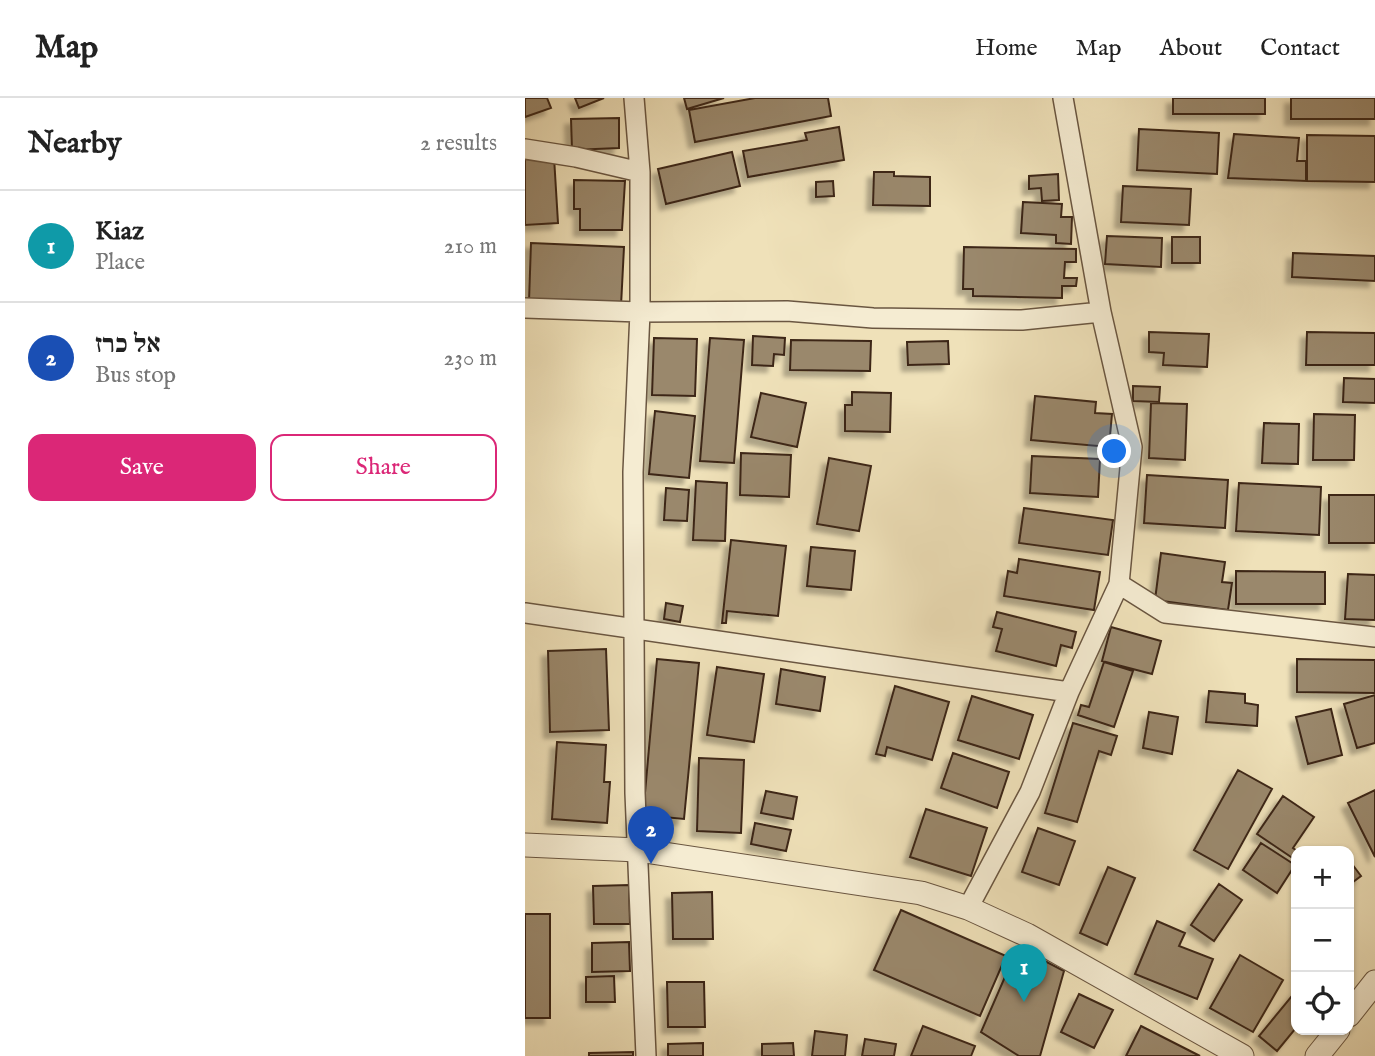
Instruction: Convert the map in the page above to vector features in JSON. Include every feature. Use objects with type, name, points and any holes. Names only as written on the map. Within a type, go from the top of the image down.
[{"type":"street","points":[[634,98],[640,172],[640,312],[633,472],[633,630],[646,1056]]},
{"type":"street","points":[[968,908],[1030,792],[1069,692],[1119,584],[1132,447],[1101,312],[1063,98]]},
{"type":"street","points":[[525,149],[576,156],[640,172]]},
{"type":"street","points":[[525,307],[640,312],[787,311],[873,318],[1022,320],[1101,312]]},
{"type":"street","points":[[1119,584],[1165,613],[1375,637]]},
{"type":"street","points":[[525,613],[1069,692]]},
{"type":"street","points":[[525,845],[638,849],[922,893],[968,908],[1027,935],[1242,1056]]},
{"type":"street","points":[[1354,1009],[1375,982]]},
{"type":"street","points":[[1317,1056],[1334,1035]]},
{"type":"building","points":[[525,98],[547,98],[551,108],[525,117]]},
{"type":"building","points":[[575,98],[604,98],[579,108]]},
{"type":"building","points":[[684,98],[724,98],[687,109]]},
{"type":"building","points":[[755,98],[828,98],[831,116],[695,142],[689,110]]},
{"type":"building","points":[[1173,98],[1265,98],[1265,114],[1173,114]]},
{"type":"building","points":[[1291,98],[1375,98],[1375,119],[1291,119]]},
{"type":"building","points":[[619,118],[619,148],[572,150],[571,119]]},
{"type":"building","points":[[839,127],[844,160],[748,177],[743,151],[807,140],[805,133]]},
{"type":"building","points":[[1139,129],[1219,133],[1217,174],[1137,170]]},
{"type":"building","points":[[1234,134],[1299,138],[1297,161],[1306,161],[1306,181],[1228,178]]},
{"type":"building","points":[[1307,135],[1375,136],[1375,182],[1307,181]]},
{"type":"building","points":[[732,152],[740,186],[666,204],[658,169]]},
{"type":"building","points":[[554,157],[558,223],[525,225],[525,159]]},
{"type":"building","points":[[874,172],[894,172],[894,176],[930,177],[930,206],[873,205]]},
{"type":"building","points":[[1058,174],[1059,200],[1042,201],[1041,188],[1029,189],[1029,176]]},
{"type":"building","points":[[574,180],[625,181],[622,230],[580,230],[580,209],[574,209]]},
{"type":"building","points":[[833,181],[834,196],[816,197],[816,182]]},
{"type":"building","points":[[1123,186],[1191,189],[1189,225],[1121,222]]},
{"type":"building","points":[[1023,202],[1062,204],[1061,217],[1072,217],[1071,244],[1056,243],[1056,235],[1021,233]]},
{"type":"building","points":[[1107,236],[1162,238],[1161,267],[1105,264]]},
{"type":"building","points":[[1172,237],[1200,237],[1200,263],[1172,263]]},
{"type":"building","points":[[531,243],[624,247],[621,306],[529,301]]},
{"type":"building","points":[[964,247],[1076,249],[1076,262],[1065,262],[1064,278],[1077,278],[1076,286],[1062,286],[1062,298],[973,296],[973,289],[963,289]]},
{"type":"building","points":[[1293,253],[1375,256],[1375,281],[1292,277]]},
{"type":"building","points":[[1149,332],[1209,334],[1207,367],[1163,365],[1164,353],[1149,352]]},
{"type":"building","points":[[1307,332],[1375,333],[1375,365],[1306,365]]},
{"type":"building","points":[[753,336],[785,338],[784,355],[774,354],[773,366],[752,365]]},
{"type":"building","points":[[654,338],[697,339],[695,396],[652,395]]},
{"type":"building","points":[[710,338],[744,340],[734,463],[700,461]]},
{"type":"building","points":[[791,340],[871,341],[870,371],[790,370]]},
{"type":"building","points":[[948,341],[949,364],[908,365],[907,342]]},
{"type":"building","points":[[1344,378],[1375,379],[1375,403],[1343,402]]},
{"type":"building","points":[[1133,386],[1160,387],[1159,402],[1133,401]]},
{"type":"building","points":[[852,392],[891,393],[890,432],[845,431],[845,405],[852,405]]},
{"type":"building","points":[[761,393],[806,403],[797,447],[751,437]]},
{"type":"building","points":[[1035,396],[1096,402],[1095,413],[1112,414],[1109,447],[1031,440]]},
{"type":"building","points":[[1151,403],[1187,404],[1185,460],[1149,458]]},
{"type":"building","points":[[655,411],[695,416],[689,478],[649,474]]},
{"type":"building","points":[[1314,414],[1355,415],[1354,460],[1313,460]]},
{"type":"building","points":[[1264,423],[1299,424],[1298,464],[1262,463]]},
{"type":"building","points":[[741,453],[791,455],[789,497],[740,495]]},
{"type":"building","points":[[1032,456],[1100,459],[1098,497],[1030,493]]},
{"type":"building","points":[[829,458],[871,466],[859,531],[817,524]]},
{"type":"building","points":[[1147,475],[1228,480],[1225,528],[1144,523]]},
{"type":"building","points":[[696,481],[727,483],[725,541],[693,540]]},
{"type":"building","points":[[1239,483],[1321,487],[1319,535],[1236,531]]},
{"type":"building","points":[[666,488],[689,490],[687,521],[664,520]]},
{"type":"building","points":[[1329,495],[1375,495],[1375,543],[1329,543]]},
{"type":"building","points":[[1024,508],[1113,520],[1108,555],[1019,543]]},
{"type":"building","points":[[731,540],[786,546],[778,616],[727,611],[726,623],[722,623]]},
{"type":"building","points":[[811,547],[855,551],[851,590],[807,586]]},
{"type":"building","points":[[1161,553],[1225,562],[1222,582],[1232,583],[1228,610],[1155,600]]},
{"type":"building","points":[[1019,559],[1100,572],[1094,610],[1004,596],[1008,571],[1017,573]]},
{"type":"building","points":[[1236,571],[1325,572],[1325,604],[1236,604]]},
{"type":"building","points":[[1348,574],[1375,575],[1375,620],[1345,619]]},
{"type":"building","points":[[666,603],[683,606],[680,622],[664,619]]},
{"type":"building","points":[[997,612],[1076,632],[1072,648],[1061,645],[1056,666],[996,651],[1002,629],[993,627]]},
{"type":"building","points":[[1111,627],[1161,641],[1152,674],[1102,661]]},
{"type":"building","points":[[606,649],[609,730],[550,732],[548,651]]},
{"type":"building","points":[[657,659],[699,663],[684,819],[643,815]]},
{"type":"building","points":[[1297,659],[1375,660],[1375,693],[1297,692]]},
{"type":"building","points":[[1104,662],[1133,671],[1114,727],[1078,715],[1081,705],[1089,707]]},
{"type":"building","points":[[717,667],[764,674],[754,742],[707,735]]},
{"type":"building","points":[[781,669],[825,677],[820,711],[776,704]]},
{"type":"building","points":[[895,686],[949,702],[932,760],[887,747],[885,756],[876,754]]},
{"type":"building","points":[[1209,691],[1245,694],[1245,703],[1258,705],[1257,726],[1206,722]]},
{"type":"building","points":[[1375,695],[1375,743],[1357,748],[1344,704]]},
{"type":"building","points":[[972,696],[1033,715],[1019,759],[958,740]]},
{"type":"building","points":[[1331,709],[1342,755],[1308,764],[1296,717]]},
{"type":"building","points":[[1149,712],[1178,717],[1172,754],[1143,748]]},
{"type":"building","points":[[1073,723],[1117,736],[1111,755],[1099,751],[1077,822],[1045,813]]},
{"type":"building","points":[[557,742],[606,745],[604,782],[610,782],[607,823],[552,819]]},
{"type":"building","points":[[953,753],[1009,772],[997,808],[941,788]]},
{"type":"building","points":[[699,758],[744,760],[741,833],[697,831]]},
{"type":"building","points":[[1238,770],[1272,789],[1228,869],[1194,850]]},
{"type":"building","points":[[1375,790],[1375,857],[1348,803]]},
{"type":"building","points":[[766,791],[797,797],[793,819],[761,813]]},
{"type":"building","points":[[1283,796],[1314,817],[1294,846],[1291,846],[1291,857],[1257,834]]},
{"type":"building","points":[[926,809],[987,828],[971,876],[910,857]]},
{"type":"building","points":[[755,823],[791,830],[786,851],[751,844]]},
{"type":"building","points":[[1038,828],[1075,841],[1059,885],[1022,872]]},
{"type":"building","points":[[1261,843],[1291,862],[1291,871],[1277,893],[1243,870]]},
{"type":"building","points":[[1108,867],[1135,878],[1107,945],[1080,933]]},
{"type":"building","points":[[1354,867],[1361,876],[1354,881]]},
{"type":"building","points":[[1219,884],[1242,900],[1214,941],[1191,925]]},
{"type":"building","points":[[629,885],[630,924],[594,924],[593,886]]},
{"type":"building","points":[[712,892],[713,939],[673,939],[672,893]]},
{"type":"building","points":[[901,910],[1006,956],[980,1016],[874,970]]},
{"type":"building","points":[[525,914],[550,914],[550,1018],[525,1018]]},
{"type":"building","points":[[1157,921],[1185,933],[1179,946],[1213,959],[1197,999],[1135,974]]},
{"type":"building","points":[[629,942],[630,971],[592,972],[592,943]]},
{"type":"building","points":[[1018,947],[1064,971],[1040,1056],[1019,1056],[981,1032]]},
{"type":"building","points":[[1240,955],[1283,980],[1253,1032],[1210,1008]]},
{"type":"building","points":[[614,976],[615,1002],[586,1002],[586,977]]},
{"type":"building","points":[[667,982],[704,982],[705,1027],[668,1027]]},
{"type":"building","points":[[1079,994],[1113,1010],[1094,1048],[1061,1032]]},
{"type":"building","points":[[1291,997],[1291,1034],[1277,1051],[1259,1036]]},
{"type":"building","points":[[923,1026],[975,1046],[971,1056],[911,1056]]},
{"type":"building","points":[[1141,1026],[1200,1056],[1126,1056]]},
{"type":"building","points":[[815,1031],[847,1035],[845,1056],[812,1056]]},
{"type":"building","points":[[865,1039],[896,1044],[894,1056],[862,1056]]},
{"type":"building","points":[[703,1043],[703,1056],[668,1056],[668,1044]]},
{"type":"building","points":[[793,1043],[794,1056],[762,1056],[762,1044]]},
{"type":"building","points":[[633,1052],[633,1056],[589,1056],[589,1053]]},
{"type":"place","name":"אל כרז","points":[[651,864]]},
{"type":"place","name":"Kiaz","points":[[1024,1002]]}]
